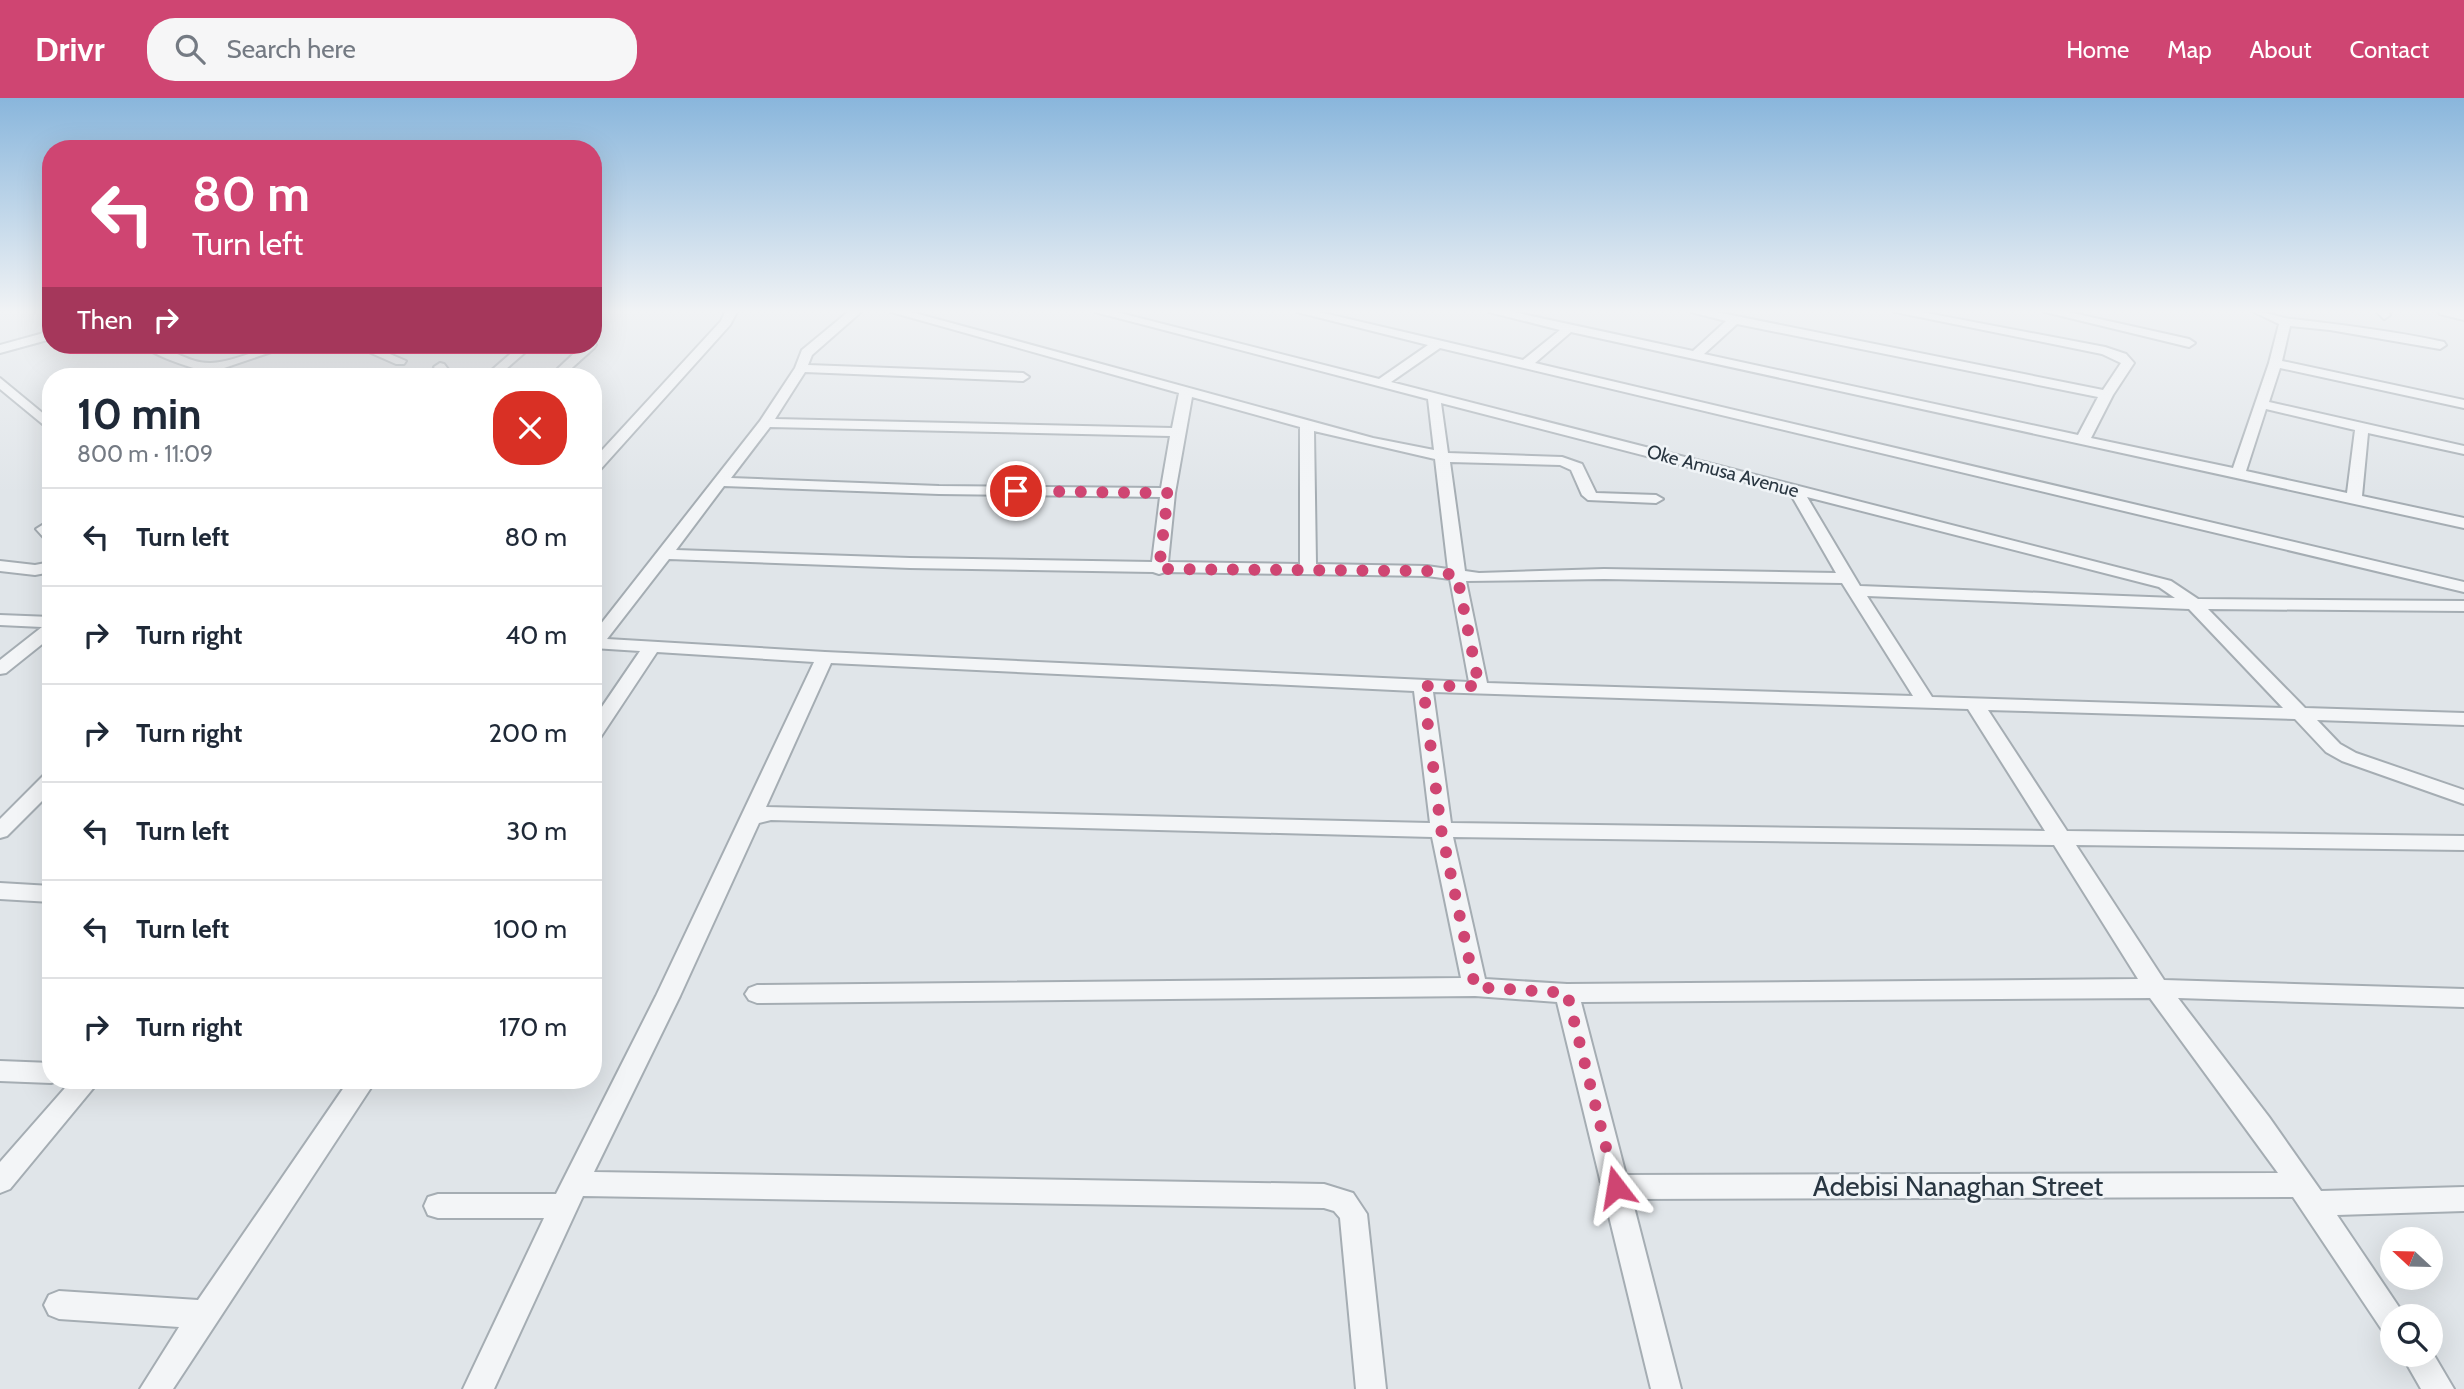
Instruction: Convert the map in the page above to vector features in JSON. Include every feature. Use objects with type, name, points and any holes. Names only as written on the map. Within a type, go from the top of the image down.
[{"type":"street","points":[[602,460],[683,372]]},
{"type":"street","points":[[602,633],[722,482],[766,423],[798,372]]},
{"type":"street","points":[[906,372],[1023,377]]},
{"type":"street","points":[[1112,372],[1307,426],[1440,457],[1562,461],[1577,467],[1593,498],[1656,499]]},
{"type":"street","name":"Oke Amusa Avenue","points":[[1334,372],[2165,584],[2194,604],[2300,713]]},
{"type":"street","points":[[1380,384],[1397,372]]},
{"type":"street","points":[[1556,372],[2464,587]]},
{"type":"street","points":[[1773,372],[2464,523]]},
{"type":"street","points":[[1993,372],[2106,395]]},
{"type":"street","points":[[2082,441],[2121,372]]},
{"type":"street","points":[[2238,475],[2272,372]]},
{"type":"street","points":[[2318,372],[2464,404]]},
{"type":"street","points":[[0,382],[42,419]]},
{"type":"street","points":[[1159,569],[1168,493],[1186,393]]},
{"type":"street","points":[[1434,397],[1457,575],[1479,686]]},
{"type":"street","points":[[2260,404],[2464,450]]},
{"type":"street","points":[[766,423],[1178,432]]},
{"type":"street","points":[[1307,426],[1308,570]]},
{"type":"street","points":[[2354,500],[2362,428]]},
{"type":"street","points":[[722,482],[939,490],[1168,493]]},
{"type":"street","points":[[1797,492],[1851,585],[1925,700]]},
{"type":"street","points":[[663,554],[910,564],[1427,571],[1479,578],[1604,574],[2194,604],[2464,606]]},
{"type":"street","points":[[0,566],[42,569]]},
{"type":"street","points":[[0,620],[42,622]]},
{"type":"street","points":[[0,669],[42,629]]},
{"type":"street","points":[[602,643],[1423,686],[2464,719]]},
{"type":"street","points":[[602,721],[652,646]]},
{"type":"street","points":[[478,1389],[668,996],[825,657]]},
{"type":"street","points":[[1423,686],[1441,829],[1475,987]]},
{"type":"street","points":[[1974,703],[2157,989],[2260,1125],[2381,1304]]},
{"type":"street","points":[[2300,713],[2333,748],[2349,757],[2464,797]]},
{"type":"street","points":[[0,831],[42,789]]},
{"type":"street","points":[[750,818],[771,813],[1441,829],[2464,844]]},
{"type":"street","points":[[0,891],[42,893]]},
{"type":"street","points":[[757,994],[1475,987],[1567,993],[2157,989],[2464,998]]},
{"type":"street","points":[[1567,993],[1665,1389]]},
{"type":"street","points":[[0,1071],[42,1073]]},
{"type":"street","points":[[0,1181],[79,1089]]},
{"type":"street","points":[[155,1389],[357,1089]]},
{"type":"street","name":"Adebisi Nanaghan Street","points":[[1616,1187],[2307,1194],[2464,1199]]},
{"type":"street","points":[[438,1206],[570,1195],[1324,1196],[1343,1202],[1353,1214],[1371,1389]]},
{"type":"street","points":[[59,1305],[206,1315]]},
{"type":"street","points":[[2425,1367],[2439,1389]]},
{"type":"route","points":[[1016,491],[1168,493],[1159,569],[1427,571],[1457,575],[1479,686],[1423,686],[1441,829],[1475,987],[1567,993],[1616,1187]]}]
